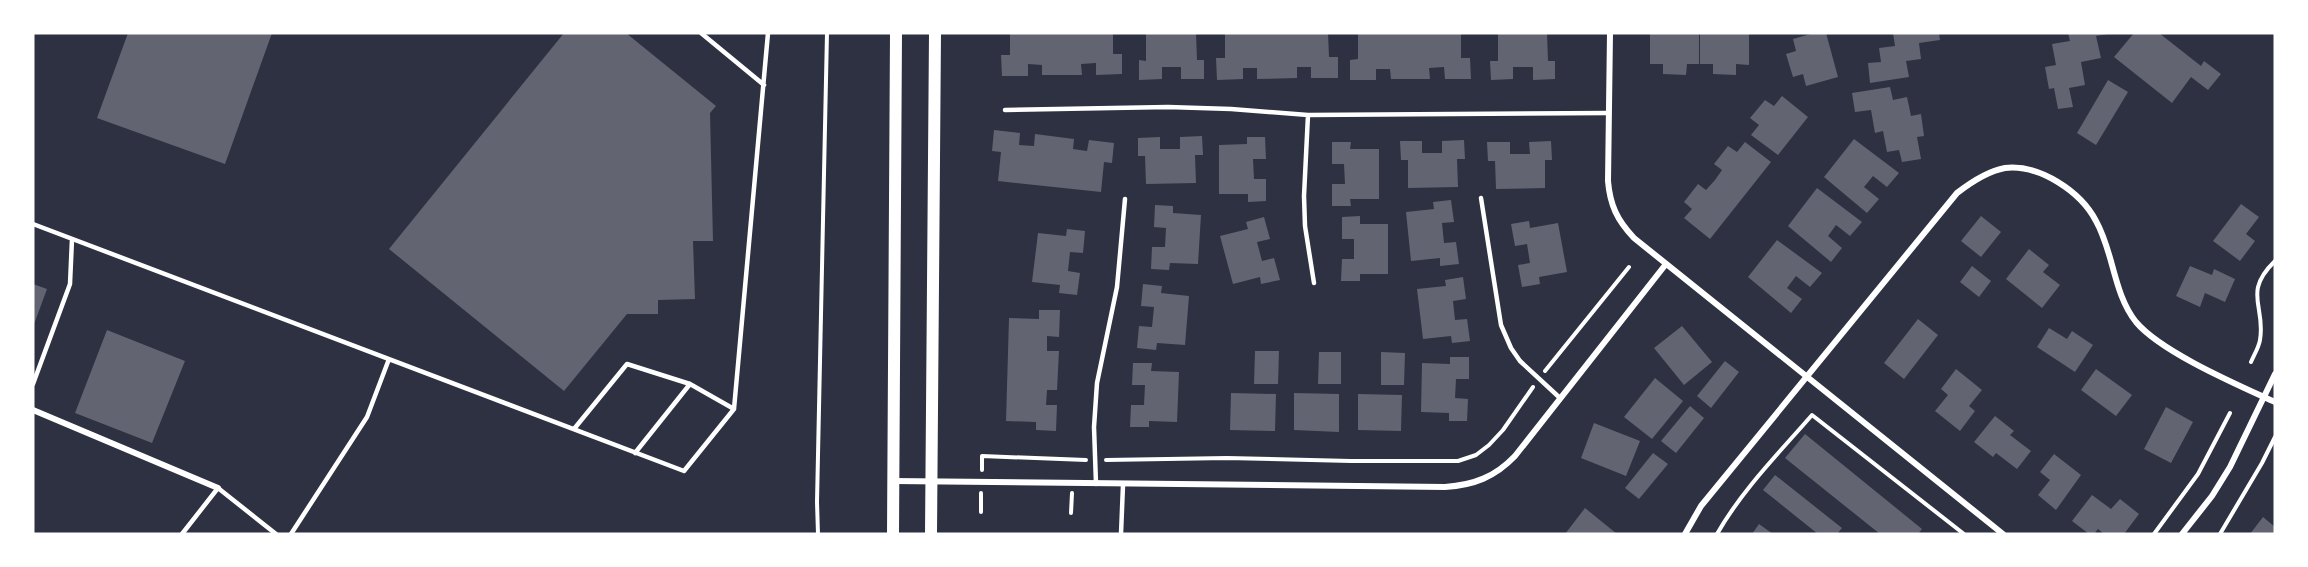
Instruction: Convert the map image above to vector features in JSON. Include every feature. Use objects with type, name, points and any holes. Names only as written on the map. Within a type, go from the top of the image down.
[{"type":"main road","points":[[893,534],[896,33]]},
{"type":"main road","points":[[931,534],[935,33]]},
{"type":"street","points":[[1610,33],[1608,181],[1610,200],[1615,215],[1634,238],[2003,534]]},
{"type":"street","points":[[1685,534],[1701,506],[1957,193],[1973,182],[2005,168],[2030,170],[2065,188],[2085,203],[2097,222],[2125,307],[2137,324],[2163,345],[2193,362],[2275,402]]},
{"type":"street","points":[[893,481],[1123,485],[1463,486],[1487,479],[1505,466],[1666,264]]},
{"type":"street","points":[[2182,534],[2230,467],[2275,374]]},
{"type":"street","points":[[33,410],[218,488]]},
{"type":"lane","points":[[701,33],[764,85]]},
{"type":"lane","points":[[33,224],[684,471],[734,409],[768,33]]},
{"type":"lane","points":[[1005,110],[1168,107],[1308,115],[1609,113]]},
{"type":"lane","points":[[1308,115],[1304,196],[1305,226],[1314,283]]},
{"type":"lane","points":[[1481,198],[1501,325],[1510,348],[1538,380],[1560,398]]},
{"type":"lane","points":[[1096,484],[1094,427],[1097,383],[1117,286],[1125,200]]},
{"type":"lane","points":[[33,384],[70,284],[72,239]]},
{"type":"lane","points":[[291,534],[367,417],[389,359]]},
{"type":"lane","points":[[574,429],[627,363],[690,384],[734,409]]},
{"type":"lane","points":[[635,453],[690,384]]},
{"type":"lane","points":[[1121,534],[1123,485]]},
{"type":"lane","points":[[182,534],[218,488],[276,534]]},
{"type":"path","points":[[818,534],[827,33]]},
{"type":"path","points":[[2251,362],[2260,340],[2257,289],[2264,272],[2275,261]]},
{"type":"path","points":[[982,456],[1095,460],[1227,458],[1458,461],[1476,454],[1489,445],[1503,430],[1538,380],[1629,267]]},
{"type":"path","points":[[2154,534],[2198,474],[2230,413]]},
{"type":"path","points":[[1717,534],[1746,490],[1812,415],[1964,534]]},
{"type":"path","points":[[2220,534],[2262,464],[2275,437]]},
{"type":"building","points":[[128,33],[272,33],[225,164],[97,118]]},
{"type":"building","points":[[564,33],[626,33],[716,106],[710,113],[713,241],[693,241],[695,299],[658,300],[658,314],[627,314],[564,391],[389,249]]},
{"type":"building","points":[[1010,33],[1113,33],[1113,54],[1122,54],[1122,74],[1096,75],[1096,63],[1081,64],[1082,75],[1042,75],[1042,65],[1028,64],[1028,76],[1002,76],[1001,55],[1010,55]]},
{"type":"building","points":[[1146,33],[1196,33],[1197,60],[1204,60],[1204,79],[1181,79],[1181,67],[1162,67],[1162,79],[1139,80],[1139,60],[1146,61]]},
{"type":"building","points":[[1225,33],[1328,33],[1329,57],[1338,57],[1338,78],[1311,78],[1311,67],[1297,67],[1297,78],[1257,79],[1257,68],[1243,68],[1243,79],[1217,80],[1216,58],[1225,58]]},
{"type":"building","points":[[1358,33],[1461,33],[1461,58],[1470,58],[1471,79],[1445,79],[1444,67],[1429,68],[1430,79],[1391,79],[1390,69],[1376,69],[1376,80],[1350,80],[1350,60],[1358,59]]},
{"type":"building","points":[[1498,33],[1547,33],[1548,61],[1555,61],[1555,79],[1533,80],[1533,67],[1513,67],[1513,79],[1491,80],[1490,61],[1498,61]]},
{"type":"building","points":[[1650,33],[1699,33],[1699,64],[1687,64],[1686,75],[1663,74],[1663,64],[1650,64]]},
{"type":"building","points":[[1700,33],[1749,33],[1749,65],[1736,64],[1736,75],[1713,74],[1713,64],[1700,64]]},
{"type":"building","points":[[1814,33],[1826,33],[1838,77],[1806,86],[1803,74],[1793,77],[1786,54],[1796,51],[1793,39]]},
{"type":"building","points":[[1893,33],[1939,33],[1940,40],[1919,43],[1921,59],[1906,61],[1909,77],[1870,83],[1868,63],[1881,62],[1879,48],[1895,46]]},
{"type":"building","points":[[2068,33],[2108,34],[2096,36],[2101,58],[2081,62],[2085,85],[2069,88],[2073,107],[2058,109],[2054,88],[2049,89],[2045,67],[2056,65],[2052,44],[2070,41]]},
{"type":"building","points":[[2134,33],[2159,33],[2201,66],[2204,61],[2221,74],[2208,90],[2191,77],[2172,103],[2114,57]]},
{"type":"building","points":[[2108,80],[2128,92],[2096,145],[2077,133]]},
{"type":"building","points":[[1890,87],[1893,100],[1907,97],[1911,116],[1921,114],[1924,136],[1917,137],[1921,159],[1902,162],[1899,150],[1887,152],[1883,131],[1875,133],[1871,110],[1855,112],[1852,93]]},
{"type":"building","points":[[1782,96],[1808,117],[1778,155],[1751,135],[1759,125],[1750,118],[1765,100],[1774,106]]},
{"type":"building","points":[[994,130],[1020,133],[1019,145],[1034,146],[1035,134],[1074,139],[1073,149],[1087,151],[1089,140],[1114,143],[1112,163],[1104,162],[1101,192],[998,181],[1001,152],[992,151]]},
{"type":"building","points":[[1202,136],[1203,155],[1195,155],[1196,183],[1146,184],[1145,156],[1138,156],[1138,138],[1160,137],[1160,149],[1180,149],[1180,137]]},
{"type":"building","points":[[1247,137],[1265,137],[1266,159],[1253,159],[1254,179],[1266,179],[1266,201],[1248,202],[1248,194],[1219,194],[1219,145],[1247,144]]},
{"type":"building","points":[[1854,139],[1899,173],[1887,187],[1873,176],[1864,187],[1879,199],[1867,213],[1824,177]]},
{"type":"building","points":[[1464,140],[1465,159],[1457,159],[1458,187],[1408,188],[1408,160],[1401,160],[1400,141],[1422,141],[1422,153],[1442,153],[1442,141]]},
{"type":"building","points":[[1551,141],[1552,160],[1545,160],[1545,188],[1496,189],[1495,161],[1488,161],[1487,142],[1510,142],[1510,154],[1530,154],[1529,142]]},
{"type":"building","points":[[1332,142],[1351,142],[1350,149],[1379,149],[1379,199],[1350,199],[1351,206],[1332,206],[1332,184],[1345,184],[1344,164],[1332,164]]},
{"type":"building","points":[[1745,142],[1771,162],[1710,239],[1684,218],[1692,209],[1684,202],[1698,184],[1706,190],[1715,180],[1722,170],[1714,164],[1728,146],[1737,152]]},
{"type":"building","points":[[1817,188],[1862,222],[1850,236],[1836,225],[1828,236],[1842,248],[1831,262],[1788,226]]},
{"type":"building","points":[[1451,200],[1454,222],[1442,223],[1444,243],[1456,242],[1459,264],[1440,266],[1440,258],[1411,261],[1406,212],[1434,209],[1433,202]]},
{"type":"building","points":[[2241,204],[2259,217],[2246,234],[2255,241],[2240,261],[2213,241]]},
{"type":"building","points":[[1155,205],[1173,206],[1173,213],[1201,215],[1198,264],[1170,263],[1169,270],[1151,269],[1152,247],[1165,247],[1166,228],[1154,227]]},
{"type":"building","points":[[1360,216],[1360,224],[1388,224],[1388,274],[1360,274],[1360,281],[1341,281],[1342,259],[1354,259],[1354,239],[1342,239],[1342,217]]},
{"type":"building","points":[[1981,216],[2001,232],[1981,257],[1961,241]]},
{"type":"building","points":[[1264,217],[1270,239],[1257,242],[1262,261],[1274,258],[1280,280],[1261,284],[1260,277],[1233,284],[1220,236],[1248,229],[1246,222]]},
{"type":"building","points":[[1529,221],[1530,228],[1558,223],[1567,272],[1539,277],[1540,284],[1522,287],[1518,265],[1530,263],[1527,244],[1515,246],[1511,224]]},
{"type":"building","points":[[1067,229],[1085,231],[1083,253],[1070,252],[1068,271],[1080,273],[1077,295],[1059,293],[1060,285],[1032,282],[1038,233],[1066,236]]},
{"type":"building","points":[[1777,240],[1822,273],[1810,287],[1796,276],[1787,288],[1802,299],[1791,313],[1748,277]]},
{"type":"building","points":[[2029,249],[2049,265],[2043,272],[2060,285],[2042,308],[2006,279]]},
{"type":"building","points":[[1972,266],[1991,281],[1979,297],[1960,282]]},
{"type":"building","points":[[2190,266],[2212,275],[2214,269],[2235,279],[2225,302],[2205,293],[2200,307],[2176,296]]},
{"type":"building","points":[[1463,277],[1466,299],[1453,301],[1455,320],[1467,319],[1470,341],[1452,343],[1451,336],[1423,339],[1417,289],[1446,286],[1445,280]]},
{"type":"building","points":[[33,284],[47,289],[33,327]]},
{"type":"building","points":[[1143,284],[1162,286],[1161,293],[1189,296],[1185,345],[1157,343],[1156,350],[1137,348],[1139,326],[1152,327],[1154,307],[1141,306]]},
{"type":"building","points":[[1039,310],[1060,310],[1059,337],[1047,336],[1047,351],[1059,351],[1057,390],[1047,390],[1046,405],[1057,405],[1056,431],[1036,430],[1036,422],[1006,421],[1009,318],[1039,319]]},
{"type":"building","points":[[1918,319],[1938,335],[1904,379],[1884,363]]},
{"type":"building","points":[[1682,326],[1712,362],[1684,385],[1654,348]]},
{"type":"building","points":[[2049,328],[2067,339],[2072,331],[2093,345],[2075,372],[2037,347]]},
{"type":"building","points":[[107,330],[185,361],[152,443],[75,413]]},
{"type":"building","points":[[1255,351],[1279,351],[1278,384],[1254,384]]},
{"type":"building","points":[[1319,352],[1341,352],[1341,384],[1318,384]]},
{"type":"building","points":[[1381,352],[1405,353],[1404,385],[1381,385]]},
{"type":"building","points":[[1450,357],[1469,357],[1469,379],[1456,379],[1455,398],[1468,399],[1467,421],[1449,421],[1449,413],[1421,412],[1422,363],[1450,364]]},
{"type":"building","points":[[1725,361],[1739,372],[1711,408],[1697,396]]},
{"type":"building","points":[[1133,363],[1152,363],[1151,371],[1179,372],[1177,422],[1149,421],[1149,427],[1130,427],[1131,405],[1144,405],[1145,385],[1132,385]]},
{"type":"building","points":[[1956,369],[1982,390],[1969,406],[1975,411],[1960,431],[1935,411],[1948,395],[1941,389]]},
{"type":"building","points":[[2096,369],[2132,395],[2116,416],[2081,390]]},
{"type":"building","points":[[1655,378],[1683,401],[1652,439],[1624,417]]},
{"type":"building","points":[[1231,393],[1276,394],[1275,431],[1230,430]]},
{"type":"building","points":[[1294,393],[1339,394],[1339,432],[1294,430]]},
{"type":"building","points":[[1358,394],[1402,395],[1401,431],[1358,430]]},
{"type":"building","points":[[1690,406],[1704,418],[1676,453],[1661,441]]},
{"type":"building","points":[[2166,407],[2193,422],[2171,463],[2144,449]]},
{"type":"building","points":[[1995,416],[2014,431],[2010,435],[2031,451],[2017,469],[1996,453],[1993,457],[1974,442]]},
{"type":"building","points":[[1594,423],[1640,441],[1626,476],[1581,458]]},
{"type":"building","points":[[1805,434],[1922,529],[1918,534],[1880,534],[1785,458]]},
{"type":"building","points":[[1653,453],[1668,464],[1639,499],[1625,488]]},
{"type":"building","points":[[2054,454],[2081,475],[2056,510],[2038,495],[2050,480],[2040,472]]},
{"type":"building","points":[[1775,475],[1842,528],[1837,534],[1818,534],[1763,490]]},
{"type":"building","points":[[2092,495],[2111,509],[2120,499],[2139,514],[2124,534],[2104,534],[2098,529],[2094,534],[2089,534],[2072,521]]},
{"type":"building","points":[[1585,508],[1617,534],[1565,534]]},
{"type":"building","points":[[2263,517],[2275,527],[2275,534],[2250,534]]},
{"type":"building","points":[[1759,524],[1773,534],[1752,534]]}]
